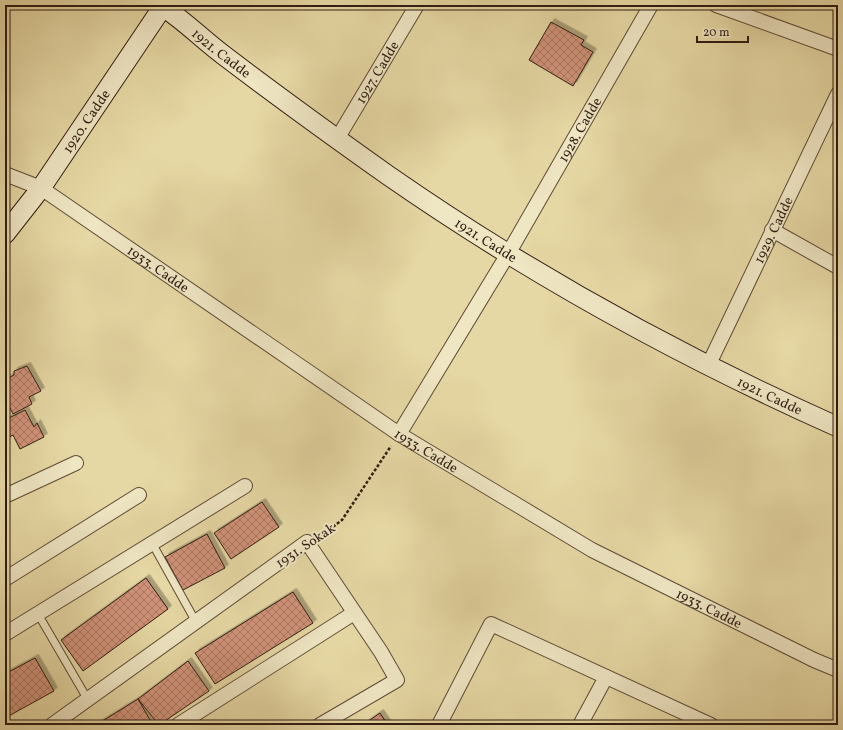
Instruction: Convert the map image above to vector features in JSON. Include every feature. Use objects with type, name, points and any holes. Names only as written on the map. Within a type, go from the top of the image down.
[{"type":"street","name":"1927. Cadde","points":[[337,139],[418,5]]},
{"type":"street","name":"1928. Cadde","points":[[508,254],[651,5]]},
{"type":"street","points":[[716,5],[838,49]]},
{"type":"street","name":"1921. Cadde","points":[[162,6],[214,48],[337,139],[448,216],[508,254],[649,336],[708,366],[838,427]]},
{"type":"street","name":"1920. Cadde","points":[[5,234],[41,188],[162,6]]},
{"type":"street","name":"1929. Cadde","points":[[708,366],[838,94]]},
{"type":"street","name":"1933. Cadde","points":[[5,174],[41,188],[399,434],[592,550],[838,670]]},
{"type":"street","points":[[772,230],[838,266]]},
{"type":"street","points":[[399,434],[508,254]]},
{"type":"street","points":[[5,496],[76,463]]},
{"type":"street","points":[[5,634],[245,486]]},
{"type":"street","points":[[5,579],[139,495]]},
{"type":"street","points":[[307,542],[381,652],[397,680],[320,725]]},
{"type":"street","name":"1931. Sokak","points":[[52,725],[307,542]]},
{"type":"street","points":[[178,725],[354,613]]},
{"type":"street","points":[[439,725],[491,624],[711,725]]},
{"type":"street","points":[[580,725],[606,677]]},
{"type":"lane","points":[[152,544],[196,622]]},
{"type":"lane","points":[[38,614],[88,700]]},
{"type":"path","name":"1931. Sokak","points":[[307,542],[334,528],[342,520],[399,434]]},
{"type":"building","points":[[551,22],[584,40],[581,45],[593,52],[573,86],[529,60]]},
{"type":"building","points":[[27,366],[41,391],[29,397],[32,404],[13,414],[5,398],[5,380],[14,375],[14,371]]},
{"type":"building","points":[[25,410],[34,427],[37,423],[44,437],[20,449],[13,435],[6,439],[5,420]]},
{"type":"building","points":[[262,502],[279,527],[231,559],[214,533]]},
{"type":"building","points":[[207,534],[225,568],[183,590],[165,557]]},
{"type":"building","points":[[146,578],[168,609],[83,671],[61,640]]},
{"type":"building","points":[[293,592],[313,623],[215,684],[195,653]]},
{"type":"building","points":[[35,658],[54,691],[5,718],[5,674]]},
{"type":"building","points":[[188,661],[209,691],[159,725],[138,699]]},
{"type":"building","points":[[138,699],[153,725],[96,725]]},
{"type":"building","points":[[380,713],[388,725],[363,725]]}]
